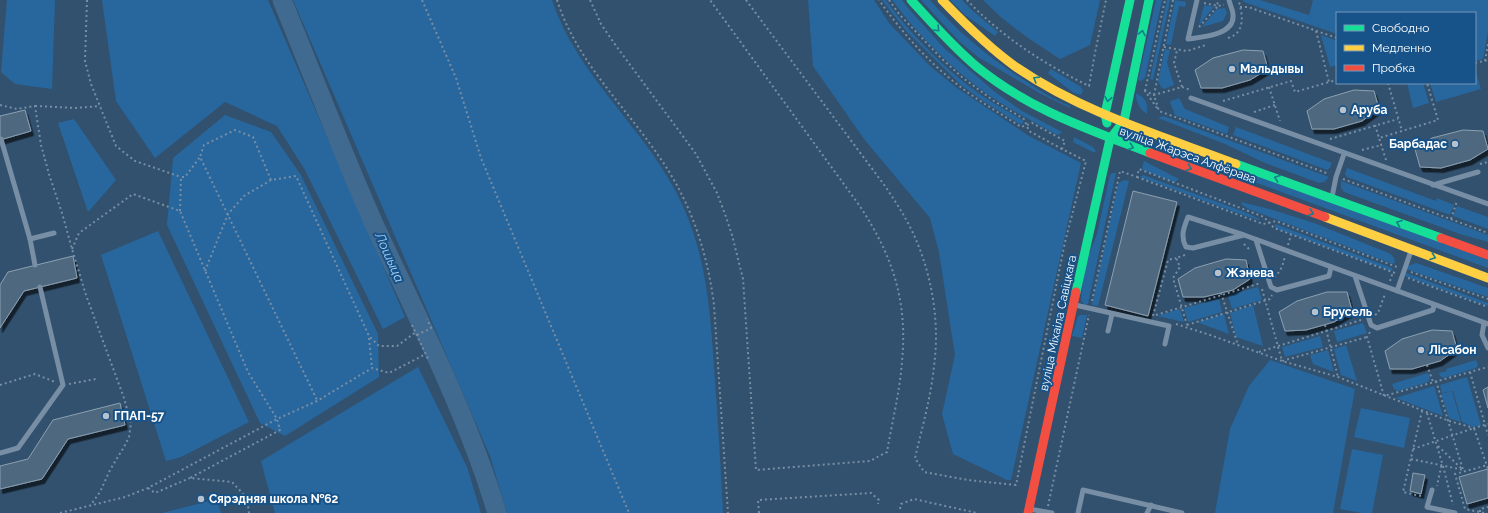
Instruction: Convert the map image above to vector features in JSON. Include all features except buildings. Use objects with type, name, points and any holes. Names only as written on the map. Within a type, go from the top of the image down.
[{"type":"main road","name":"вуліца Жарэса Алфёрава","points":[[911,0],[956,48],[977,67],[1005,87],[1043,110],[1110,139],[1488,278]]},
{"type":"main road","name":"вуліца Жарэса Алфёрава","points":[[942,0],[970,29],[1016,67],[1054,90],[1105,114],[1152,133],[1488,256]]},
{"type":"main road","name":"вуліца Міхаіла Савіцкага","points":[[1029,511],[1110,139],[1105,114],[1130,0]]},
{"type":"main road","name":"вуліца Міхаіла Савіцкага","points":[[1110,139],[1124,121],[1149,0]]},
{"type":"lane","points":[[1200,1],[1188,39],[1204,37],[1229,28],[1233,15],[1229,0]]},
{"type":"lane","points":[[1191,98],[1344,154],[1488,204]]},
{"type":"lane","points":[[2,139],[36,265]]},
{"type":"lane","points":[[1331,198],[1344,154]]},
{"type":"lane","points":[[1433,185],[1478,172]]},
{"type":"lane","points":[[1244,235],[1193,248],[1186,247],[1182,240],[1188,217],[1244,235],[1486,324],[1482,335],[1488,348]]},
{"type":"lane","points":[[30,239],[54,233]]},
{"type":"lane","points":[[1256,240],[1271,287],[1274,289],[1277,290],[1329,276],[1332,267]]},
{"type":"lane","points":[[1397,291],[1412,250]]},
{"type":"lane","points":[[1355,276],[1371,325],[1377,328],[1433,310],[1434,305]]},
{"type":"lane","points":[[0,453],[18,448],[63,385],[40,287]]},
{"type":"lane","points":[[1074,305],[1169,326],[1165,344]]},
{"type":"lane","points":[[1108,331],[1112,314]]},
{"type":"lane","points":[[1078,513],[1083,490],[1182,513]]},
{"type":"lane","points":[[1434,490],[1428,507],[1455,513]]},
{"type":"lane","points":[[1147,513],[1151,505]]},
{"type":"lane","points":[[1029,511],[1049,512]]},
{"type":"path","points":[[88,0],[85,61],[91,84],[116,146],[135,161],[181,177],[185,177],[200,157],[204,145],[234,130],[253,138],[271,180]]},
{"type":"path","points":[[422,0],[456,78],[481,158],[629,513]]},
{"type":"path","points":[[557,0],[573,39],[584,56],[669,170],[688,206],[702,244],[712,284],[728,513]]},
{"type":"path","points":[[590,0],[601,24],[614,44],[696,154],[717,194],[725,214],[743,279],[756,470],[870,461],[887,452],[902,362],[904,339],[902,315],[899,292],[892,269],[884,246],[862,210],[710,0]]},
{"type":"path","points":[[746,0],[885,186],[910,227],[923,258],[930,285],[936,339],[930,393],[915,458],[924,472],[968,480],[1016,485],[1065,242],[1086,161],[1029,132],[1024,119],[994,101],[963,78],[946,63],[899,14],[889,0]]},
{"type":"path","points":[[879,0],[893,20],[928,59],[953,81],[1021,127],[1032,123],[1065,141],[1062,149]]},
{"type":"path","points":[[967,0],[982,16],[1028,52],[1063,73],[1089,86],[1106,0]]},
{"type":"path","points":[[1165,0],[1145,91],[1159,111],[1488,233]]},
{"type":"path","points":[[1159,111],[1154,95],[1174,0]]},
{"type":"path","points":[[1198,28],[1218,6],[1217,0]]},
{"type":"path","points":[[1240,7],[1248,7],[1336,38]]},
{"type":"path","points":[[1197,24],[1198,28]]},
{"type":"path","points":[[1198,28],[1202,29]]},
{"type":"path","points":[[1316,31],[1329,82]]},
{"type":"path","points":[[1485,61],[1488,44]]},
{"type":"path","points":[[1178,50],[1174,63],[1182,87]]},
{"type":"path","points":[[1476,63],[1488,60]]},
{"type":"path","points":[[1222,101],[1291,80],[1295,92],[1336,80]]},
{"type":"path","points":[[1388,84],[1402,131]]},
{"type":"path","points":[[1379,138],[1438,120],[1427,84]]},
{"type":"path","points":[[1145,91],[1154,95],[1182,87],[1196,92]]},
{"type":"path","points":[[1269,87],[1280,121],[1274,119]]},
{"type":"path","points":[[0,105],[17,109],[35,106],[74,108],[100,106]]},
{"type":"path","points":[[1260,114],[1254,112],[1275,105]]},
{"type":"path","points":[[35,106],[41,145],[47,167],[86,295],[124,398],[131,422],[129,437],[110,470],[100,492],[90,506]]},
{"type":"path","points":[[1327,140],[1398,119]]},
{"type":"path","points":[[1375,125],[1386,161],[1380,158]]},
{"type":"path","points":[[1366,153],[1360,151],[1382,145]]},
{"type":"path","points":[[200,157],[317,401]]},
{"type":"path","points":[[1473,166],[1488,162]]},
{"type":"path","points":[[1137,177],[1139,169],[1264,217],[1274,228],[1291,235],[1488,307]]},
{"type":"path","points":[[1049,512],[1090,309],[1120,171],[1263,224],[1276,221],[1404,270],[1488,299]]},
{"type":"path","points":[[205,272],[228,214],[244,196],[271,180],[296,176],[369,336],[372,368]]},
{"type":"path","points":[[148,488],[155,493],[190,478],[280,430],[277,419],[248,372],[180,211],[181,177]]},
{"type":"path","points":[[72,249],[79,233],[133,194],[180,211]]},
{"type":"path","points":[[1153,316],[1269,280],[1277,275],[1282,267],[1291,235]]},
{"type":"path","points":[[1244,244],[1250,249],[1252,256]]},
{"type":"path","points":[[1153,316],[1168,260],[1191,254]]},
{"type":"path","points":[[1176,258],[1180,267],[1173,278],[1187,325]]},
{"type":"path","points":[[1258,352],[1369,318],[1378,313],[1393,272]]},
{"type":"path","points":[[1260,283],[1282,361]]},
{"type":"path","points":[[1182,326],[1266,301],[1270,299],[1274,289]]},
{"type":"path","points":[[1221,294],[1238,345]]},
{"type":"path","points":[[1153,316],[1160,319]]},
{"type":"path","points":[[369,336],[379,346],[397,346],[416,334],[431,328],[427,319]]},
{"type":"path","points":[[1174,324],[1282,361],[1338,377],[1427,413],[1474,428]]},
{"type":"path","points":[[412,325],[429,361]]},
{"type":"path","points":[[1325,325],[1338,377]]},
{"type":"path","points":[[1282,361],[1367,336],[1375,327]]},
{"type":"path","points":[[1367,336],[1384,396]]},
{"type":"path","points":[[60,513],[125,497],[148,488],[277,419],[317,401],[372,368],[389,373],[426,354]]},
{"type":"path","points":[[1426,364],[1449,421],[1452,436],[1463,470]]},
{"type":"path","points":[[1384,396],[1488,367]]},
{"type":"path","points":[[1470,372],[1486,424],[1488,436]]},
{"type":"path","points":[[0,385],[35,374],[63,385],[96,379]]},
{"type":"path","points":[[1421,496],[1403,492],[1422,411]]},
{"type":"path","points":[[1427,413],[1454,506],[1448,505]]},
{"type":"path","points":[[1413,449],[1486,424]]},
{"type":"path","points":[[1474,428],[1488,469]]},
{"type":"path","points":[[1437,446],[1463,470]]},
{"type":"path","points":[[1411,459],[1468,471]]},
{"type":"path","points":[[1434,490],[1442,465]]},
{"type":"path","points":[[1465,509],[1455,474],[1487,465]]},
{"type":"path","points":[[190,478],[232,482],[247,498],[249,513]]},
{"type":"path","points":[[759,513],[758,500],[871,493],[879,500],[878,504]]},
{"type":"path","points":[[900,509],[901,504],[914,499],[977,513]]},
{"type":"path","points":[[1479,512],[1480,509],[1488,507]]},
{"type":"path","points":[[1460,508],[1484,513]]},
{"type":"shaded area","points":[[7,0],[55,0],[52,89],[15,84],[1,72]]},
{"type":"shaded area","points":[[102,0],[268,0],[405,317],[383,329],[305,170],[277,126],[225,102],[155,158],[116,101]]},
{"type":"shaded area","points":[[293,0],[552,0],[576,51],[592,75],[644,142],[675,190],[686,213],[694,236],[701,259],[709,306],[723,513],[507,513],[490,456]]},
{"type":"shaded area","points":[[808,0],[874,0],[889,23],[930,66],[957,88],[1029,136],[1081,163],[1011,480],[1007,480],[953,454],[942,414],[955,355],[939,252],[930,218],[864,139],[813,66]]},
{"type":"shaded area","points":[[882,0],[886,0],[906,26],[945,66],[984,97],[1024,121],[1021,125],[961,85],[907,32]]},
{"type":"shaded area","points":[[892,0],[902,0],[944,48],[995,92],[1022,111],[1062,132],[1058,135],[1055,134],[981,90],[953,67],[927,41]]},
{"type":"shaded area","points":[[921,0],[930,0],[952,24],[988,55],[1037,89],[1070,106],[1070,108],[1041,94],[978,57],[959,41]]},
{"type":"shaded area","points":[[950,0],[962,0],[998,32],[995,36],[965,15]]},
{"type":"shaded area","points":[[983,0],[1100,0],[1090,45],[1060,59],[1010,25]]},
{"type":"shaded area","points":[[1156,0],[1162,0],[1145,78],[1141,81],[1138,80]]},
{"type":"shaded area","points":[[1167,0],[1170,0],[1153,80],[1150,79]]},
{"type":"shaded area","points":[[1175,0],[1186,2],[1185,7],[1179,6],[1171,45],[1166,44]]},
{"type":"shaded area","points":[[1243,0],[1260,0],[1309,15],[1313,0],[1488,0],[1488,32],[1483,59],[1476,61],[1476,12],[1336,12],[1336,34],[1244,2]]},
{"type":"shaded area","points":[[1204,5],[1214,7],[1199,25]]},
{"type":"shaded area","points":[[1225,8],[1227,13],[1223,21],[1202,27],[1217,9]]},
{"type":"shaded area","points":[[1321,35],[1336,41],[1336,65],[1330,67]]},
{"type":"shaded area","points":[[1165,49],[1170,50],[1167,63],[1174,85],[1164,89],[1158,81]]},
{"type":"shaded area","points":[[1051,69],[1081,87],[1083,91],[1081,95],[1074,93],[1049,74],[1048,73]]},
{"type":"shaded area","points":[[1476,72],[1481,89],[1436,102],[1430,84],[1476,84]]},
{"type":"shaded area","points":[[1407,84],[1423,84],[1429,103],[1413,108]]},
{"type":"shaded area","points":[[1136,93],[1146,101],[1147,114],[1138,105]]},
{"type":"shaded area","points":[[1179,98],[1185,109],[1229,127],[1227,134],[1175,115],[1170,102]]},
{"type":"shaded area","points":[[225,115],[271,132],[301,175],[378,334],[379,377],[285,436],[260,423],[167,225],[173,158]]},
{"type":"shaded area","points":[[1163,116],[1329,177],[1324,182],[1319,183],[1263,162],[1225,144],[1158,118]]},
{"type":"shaded area","points":[[74,119],[116,180],[88,212],[58,123]]},
{"type":"shaded area","points":[[1236,127],[1332,163],[1330,168],[1327,170],[1233,135]]},
{"type":"shaded area","points":[[1074,137],[1093,147],[1096,151],[1093,152],[1073,142]]},
{"type":"shaded area","points":[[1144,161],[1179,179],[1175,182],[1143,170],[1142,168]]},
{"type":"shaded area","points":[[1215,165],[1253,174],[1488,260],[1488,268],[1214,167]]},
{"type":"shaded area","points":[[1347,168],[1436,201],[1437,198],[1454,205],[1450,215],[1347,177],[1345,174]]},
{"type":"shaded area","points":[[1112,173],[1116,173],[1088,304],[1085,305],[1081,301],[1084,267],[1097,234],[1110,175]]},
{"type":"shaded area","points":[[1143,175],[1260,219],[1258,220],[1243,215],[1140,177]]},
{"type":"shaded area","points":[[1125,180],[1129,181],[1098,306],[1092,305],[1118,185],[1120,182]]},
{"type":"shaded area","points":[[1341,181],[1488,235],[1488,242],[1460,234],[1344,192],[1341,188]]},
{"type":"shaded area","points":[[1241,202],[1314,223],[1391,254],[1395,262],[1393,264],[1249,209],[1242,205]]},
{"type":"shaded area","points":[[1457,206],[1488,217],[1488,229],[1453,216]]},
{"type":"shaded area","points":[[1275,224],[1392,268],[1393,270],[1391,271],[1275,228]]},
{"type":"shaded area","points":[[158,231],[249,422],[181,457],[166,461],[101,255]]},
{"type":"shaded area","points":[[1416,263],[1488,288],[1488,297],[1406,269],[1408,266]]},
{"type":"shaded area","points":[[1406,273],[1488,303],[1488,306],[1405,276]]},
{"type":"shaded area","points":[[1258,287],[1262,300],[1232,309],[1228,295]]},
{"type":"shaded area","points":[[1219,299],[1222,312],[1188,322],[1184,308]]},
{"type":"shaded area","points":[[1253,305],[1263,346],[1236,337],[1230,313]]},
{"type":"shaded area","points":[[1180,309],[1184,322],[1157,316]]},
{"type":"shaded area","points":[[1224,314],[1229,334],[1197,322]]},
{"type":"shaded area","points":[[1087,315],[1082,338],[1072,336],[1078,316]]},
{"type":"shaded area","points":[[1363,323],[1367,333],[1337,342],[1334,331]]},
{"type":"shaded area","points":[[1320,336],[1323,347],[1285,357],[1282,347]]},
{"type":"shaded area","points":[[1346,345],[1357,381],[1341,375],[1334,349]]},
{"type":"shaded area","points":[[1328,350],[1334,372],[1313,364],[1310,355]]},
{"type":"shaded area","points":[[1270,360],[1355,389],[1333,513],[1215,513],[1230,429],[1249,386]]},
{"type":"shaded area","points":[[1476,360],[1478,365],[1476,368],[1444,378],[1440,376],[1439,373],[1447,371],[1446,369]]},
{"type":"shaded area","points":[[418,367],[467,467],[481,513],[275,513],[261,461]]},
{"type":"shaded area","points":[[1428,373],[1430,379],[1428,382],[1398,391],[1394,389],[1392,384]]},
{"type":"shaded area","points":[[1467,377],[1481,425],[1473,427],[1462,422],[1453,391],[1442,393],[1440,385]]},
{"type":"shaded area","points":[[1434,386],[1443,416],[1396,398]]},
{"type":"shaded area","points":[[1452,391],[1461,422],[1449,418],[1441,394]]},
{"type":"shaded area","points":[[1361,408],[1410,418],[1404,448],[1354,437]]},
{"type":"shaded area","points":[[1352,449],[1383,455],[1372,513],[1362,513],[1340,509]]},
{"type":"shaded area","points":[[217,499],[221,513],[162,513]]},
{"type":"waterway","name":"Лошыца","points":[[282,0],[374,224],[441,367],[471,439],[497,513]]},
{"type":"traffic: fast","points":[[911,0],[943,35],[977,67],[997,82],[1039,107],[1060,117],[1150,153]]},
{"type":"traffic: fast","points":[[1107,123],[1105,114],[1130,0]]},
{"type":"traffic: fast","points":[[1076,292],[1110,139],[1124,121],[1149,0]]},
{"type":"traffic: fast","points":[[1236,164],[1441,238]]},
{"type":"traffic: slow","points":[[942,0],[968,27],[996,52],[1016,67],[1068,98],[1123,122],[1236,164]]},
{"type":"traffic: slow","points":[[1325,217],[1488,278]]},
{"type":"traffic: jam","points":[[1150,153],[1325,217]]},
{"type":"traffic: jam","points":[[1441,238],[1488,255]]},
{"type":"traffic: jam","points":[[1028,513],[1076,292]]},
{"type":"place","name":"Мальдывы","points":[[1232,69]]},
{"type":"place","name":"Аруба","points":[[1343,110]]},
{"type":"place","name":"Барбадас","points":[[1455,144]]},
{"type":"place","name":"Жэнева","points":[[1218,273]]},
{"type":"place","name":"Брусель","points":[[1315,312]]},
{"type":"place","name":"Лісабон","points":[[1421,350]]},
{"type":"place","name":"ГПАП-57","points":[[106,416]]},
{"type":"place","name":"Сярэдняя школа №62","points":[[201,499]]}]
